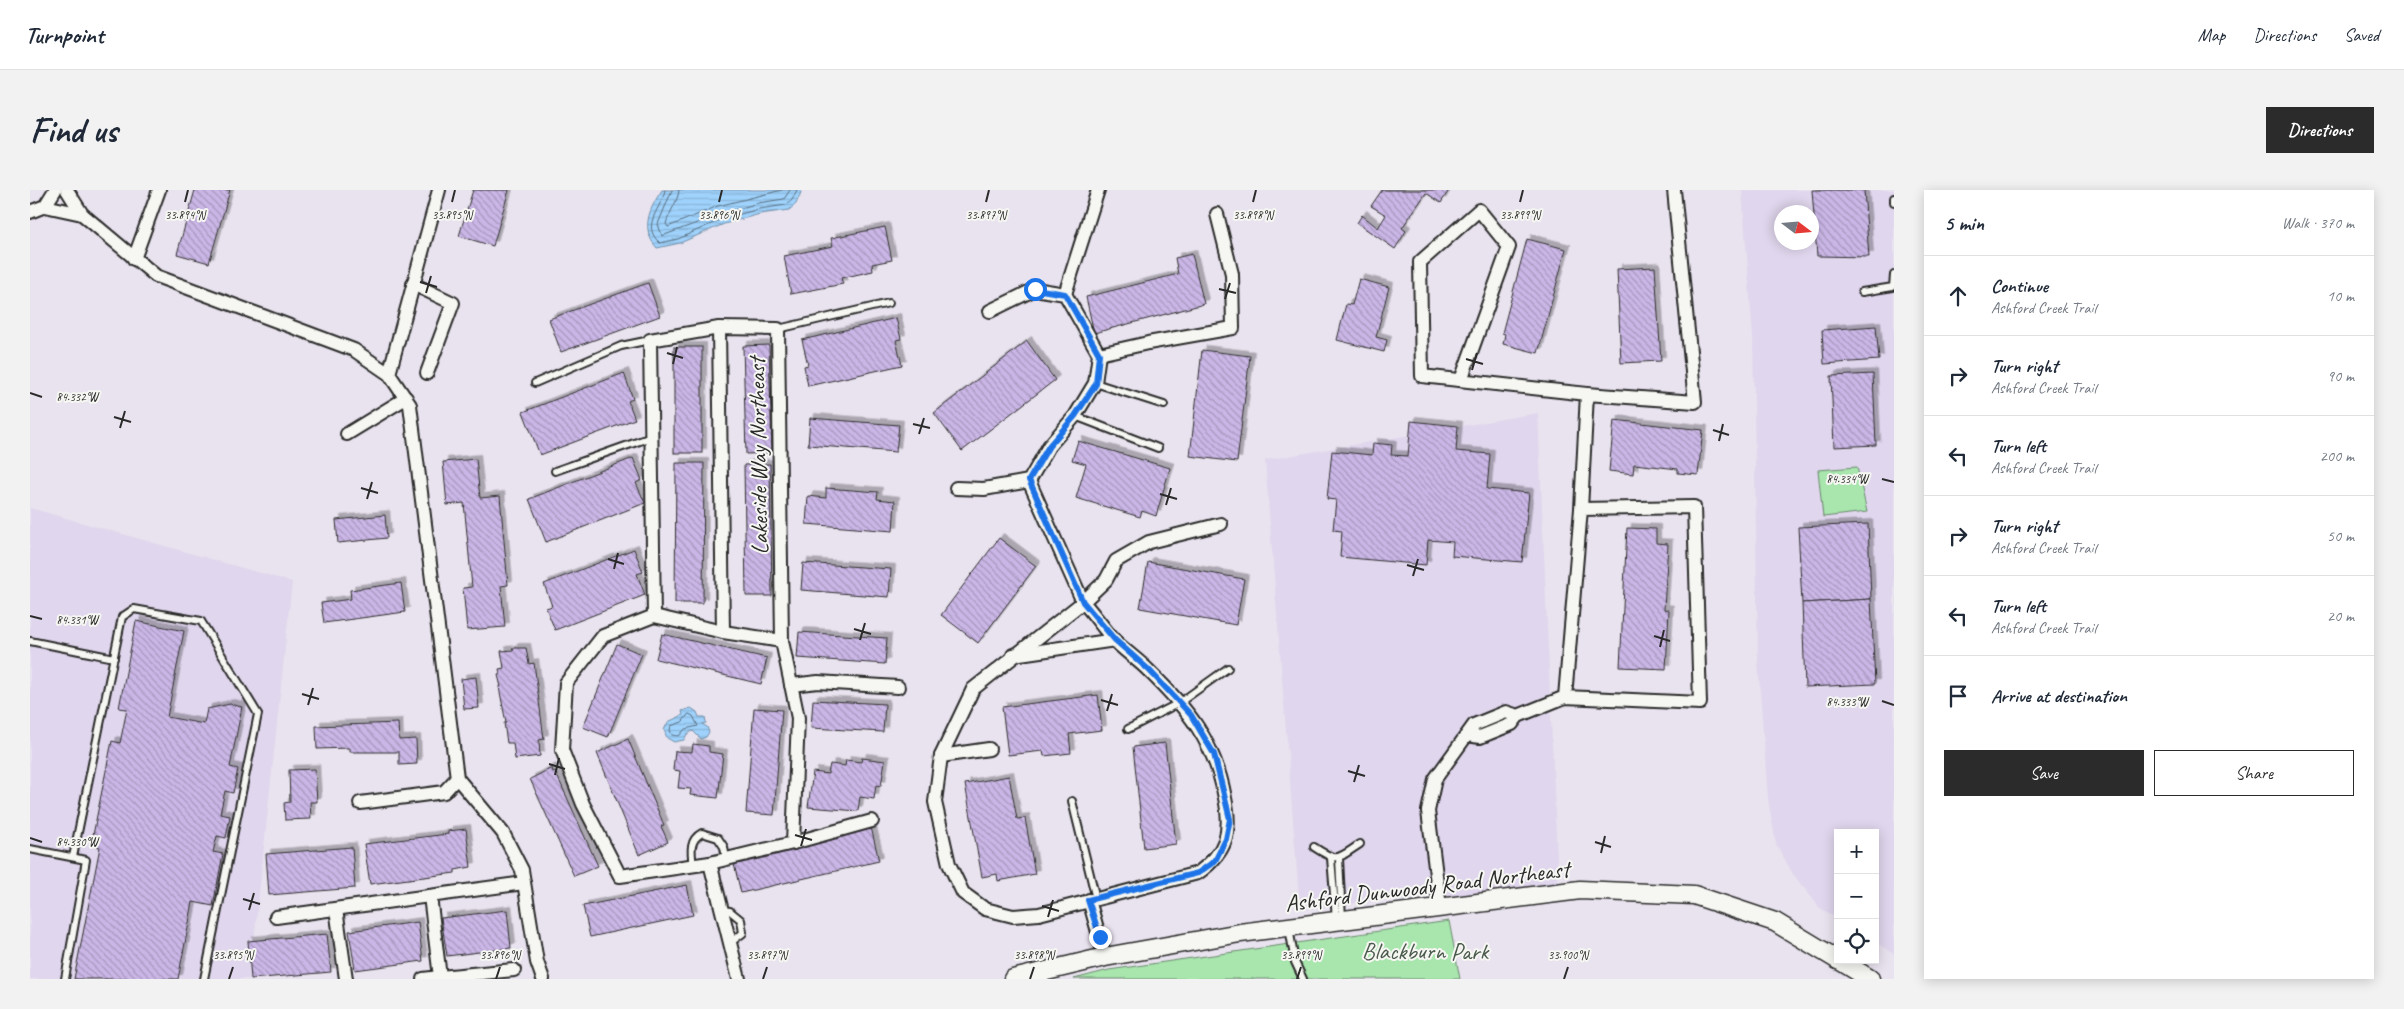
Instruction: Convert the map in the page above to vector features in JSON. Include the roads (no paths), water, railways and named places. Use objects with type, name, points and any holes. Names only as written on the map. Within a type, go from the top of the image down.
[{"type":"main road","name":"Ashford Dunwoody Road Northeast","points":[[1013,979],[1170,944],[1289,926],[1580,890],[1694,895],[1775,922],[1834,958]]},
{"type":"main road","name":"Ashford Dunwoody Road Northeast","points":[[1845,964],[1870,979]]},
{"type":"street","points":[[45,206],[55,190]]},
{"type":"street","points":[[67,190],[82,214],[156,276],[354,350],[389,374],[406,398],[410,405],[458,778],[502,833],[522,870],[537,962],[544,979]]},
{"type":"street","points":[[134,259],[159,190]]},
{"type":"street","points":[[389,374],[439,190]]},
{"type":"street","points":[[956,488],[984,489],[1029,480],[1049,446],[1075,416],[1096,384],[1099,354],[1065,294],[1098,190]]},
{"type":"street","points":[[1461,380],[1509,247],[1479,210],[1420,262],[1422,376],[1587,394],[1695,402],[1674,190]]},
{"type":"street","points":[[30,212],[45,206],[82,214]]},
{"type":"street","points":[[1099,354],[1233,328],[1232,274],[1217,214]]},
{"type":"street","points":[[413,284],[453,303],[427,373]]},
{"type":"street","points":[[990,311],[1035,289],[1065,294]]},
{"type":"street","name":"Lakeside Way Northeast","points":[[719,328],[723,632]]},
{"type":"street","name":"Lakeside Way Northeast","points":[[650,340],[719,328],[778,329],[782,641],[798,718],[792,843]]},
{"type":"street","points":[[650,340],[654,616]]},
{"type":"street","points":[[1565,697],[1581,509],[1587,394]]},
{"type":"street","points":[[347,434],[406,398]]},
{"type":"street","points":[[1029,480],[1083,602],[1115,640],[1149,670],[1191,715],[1214,754],[1230,819],[1226,839],[1215,861],[1198,873],[1039,914],[1013,916],[985,908],[963,893],[949,864],[935,802],[941,756],[973,689],[1013,655],[1083,602],[1106,580],[1116,560],[1148,542],[1221,524]]},
{"type":"street","points":[[1440,907],[1428,811],[1435,779],[1474,725],[1506,712],[1518,716],[1565,697],[1700,703],[1694,507],[1581,509]]},
{"type":"street","points":[[782,641],[723,632],[654,616],[603,636],[566,683],[562,750],[583,804],[620,876],[710,863],[872,821]]},
{"type":"street","points":[[1013,655],[1115,640]]},
{"type":"street","points":[[791,685],[818,682],[898,687]]},
{"type":"street","points":[[941,756],[989,749]]},
{"type":"street","points":[[360,803],[444,792],[458,778]]},
{"type":"street","points":[[710,863],[739,979]]},
{"type":"street","points":[[276,917],[524,883]]},
{"type":"street","points":[[430,896],[440,977]]},
{"type":"street","points":[[1092,900],[1105,957]]},
{"type":"street","points":[[336,909],[346,979]]},
{"type":"street","points":[[423,979],[514,970]]},
{"type":"lane","points":[[1862,292],[1893,287],[1894,275]]},
{"type":"lane","points":[[778,329],[888,302]]},
{"type":"lane","points":[[535,383],[621,346],[650,340]]},
{"type":"lane","points":[[1096,384],[1164,405]]},
{"type":"lane","points":[[1075,416],[1158,448]]},
{"type":"lane","points":[[555,471],[651,437]]},
{"type":"lane","points":[[73,857],[122,617],[134,609],[201,621],[258,714],[204,979]]},
{"type":"lane","points":[[30,641],[114,658]]},
{"type":"lane","points":[[1128,730],[1180,703],[1228,668]]},
{"type":"lane","points":[[1072,801],[1092,900]]},
{"type":"lane","points":[[693,865],[692,843],[702,833],[718,838],[724,847],[726,859]]},
{"type":"lane","points":[[1314,847],[1331,858],[1339,858],[1360,844]]},
{"type":"lane","points":[[30,849],[86,860],[65,979]]},
{"type":"lane","points":[[1331,858],[1339,920]]},
{"type":"lane","points":[[1339,858],[1339,920]]},
{"type":"lane","points":[[1289,926],[1295,962],[1303,979]]},
{"type":"water","points":[[662,190],[802,190],[796,204],[789,210],[760,214],[724,224],[680,243],[657,248],[649,234],[648,219],[653,204]]},
{"type":"water","points":[[691,708],[697,712],[699,717],[705,717],[706,723],[702,724],[707,727],[709,732],[706,737],[701,739],[693,731],[687,734],[684,740],[674,742],[667,738],[664,730],[668,722],[683,715],[682,711]]},
{"type":"park label","name":"Blackburn Park","points":[[1425,951]]}]
